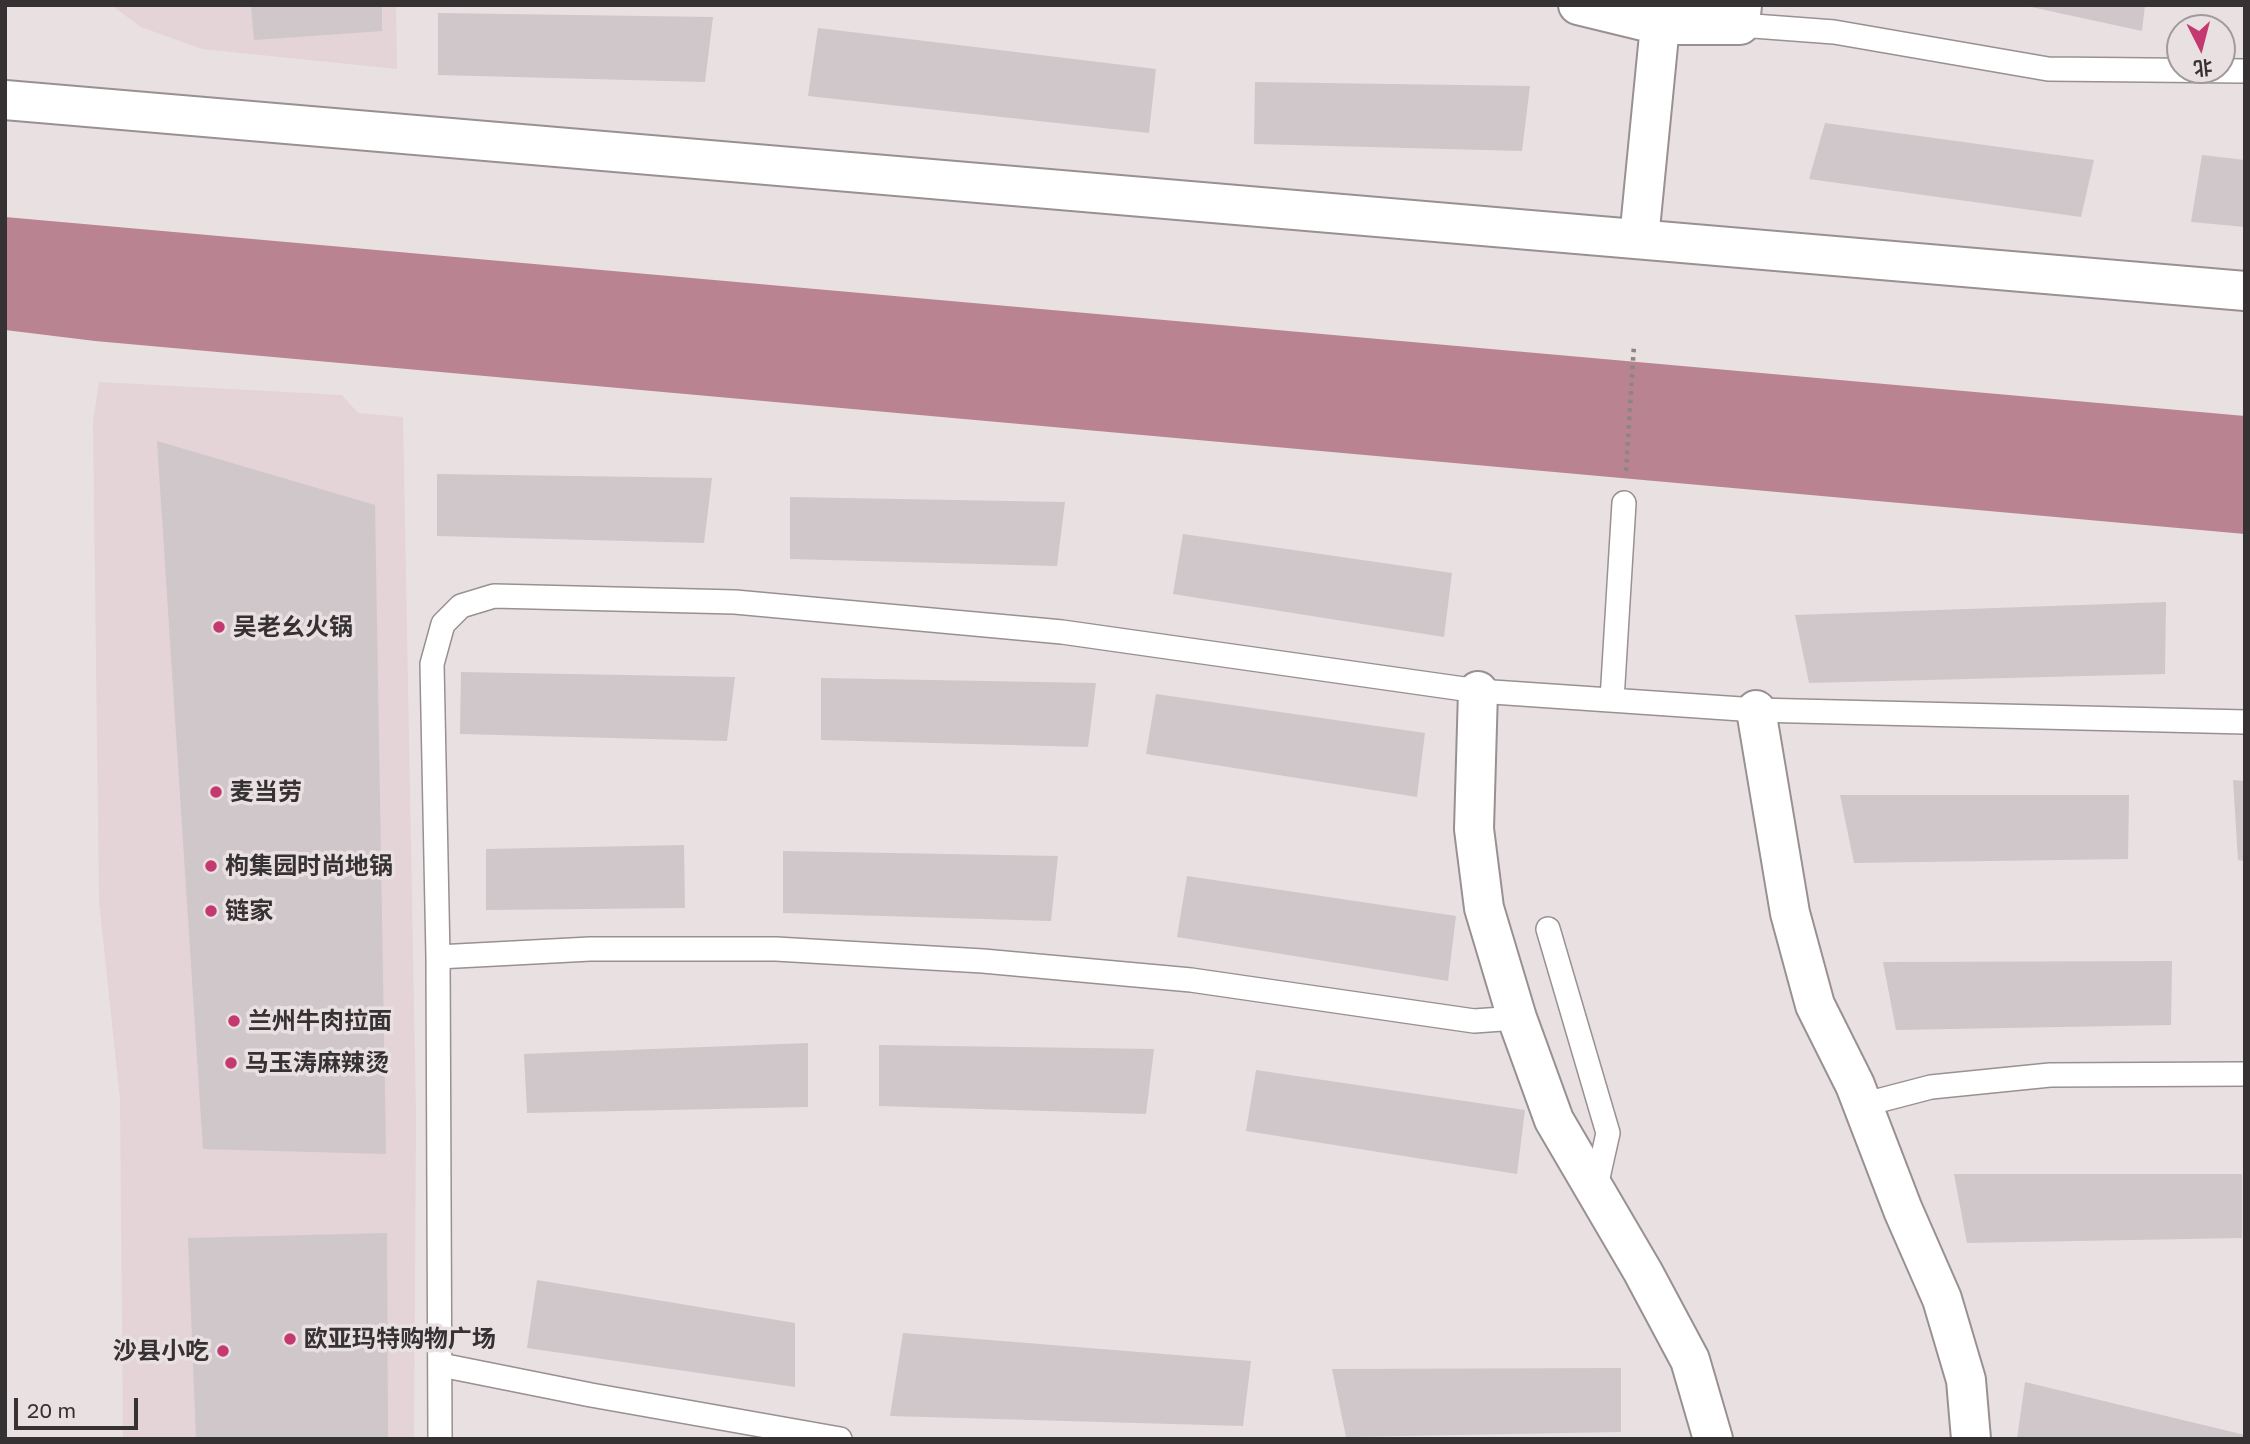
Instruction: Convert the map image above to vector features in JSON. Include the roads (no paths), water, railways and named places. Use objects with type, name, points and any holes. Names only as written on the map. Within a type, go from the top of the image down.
[{"type":"street","points":[[1578,5],[1660,25],[1741,15]]},
{"type":"street","points":[[1639,239],[1660,25]]},
{"type":"street","points":[[5,100],[2245,291]]},
{"type":"street","points":[[1478,691],[1474,829],[1484,908],[1517,1018],[1554,1120],[1643,1272],[1690,1360],[1713,1439]]},
{"type":"street","points":[[1756,710],[1790,913],[1815,1005],[1855,1085],[1903,1210],[1942,1299],[1966,1380],[1970,1439]]},
{"type":"lane","points":[[1741,15],[2048,69],[2245,71]]},
{"type":"lane","points":[[1612,700],[1624,503]]},
{"type":"lane","points":[[440,1439],[438,957],[432,664],[443,624],[461,606],[494,596],[736,602],[1035,629],[1478,691],[1756,710],[2245,722]]},
{"type":"lane","points":[[1548,929],[1608,1133],[1595,1191]]},
{"type":"lane","points":[[438,957],[590,949],[776,949],[983,961],[1191,980],[1474,1020],[1517,1018]]},
{"type":"lane","points":[[1862,1105],[1931,1087],[2050,1074],[2245,1074]]},
{"type":"lane","points":[[441,1365],[591,1395],[840,1439]]},
{"type":"place","name":"吴老幺火锅","points":[[219,627]]},
{"type":"place","name":"麦当劳","points":[[216,792]]},
{"type":"place","name":"枸集园时尚地锅","points":[[211,866]]},
{"type":"place","name":"链家","points":[[211,911]]},
{"type":"place","name":"兰州牛肉拉面","points":[[234,1021]]},
{"type":"place","name":"马玉涛麻辣烫","points":[[231,1063]]},
{"type":"place","name":"欧亚玛特购物广场","points":[[290,1339]]},
{"type":"place","name":"沙县小吃","points":[[223,1351]]}]
